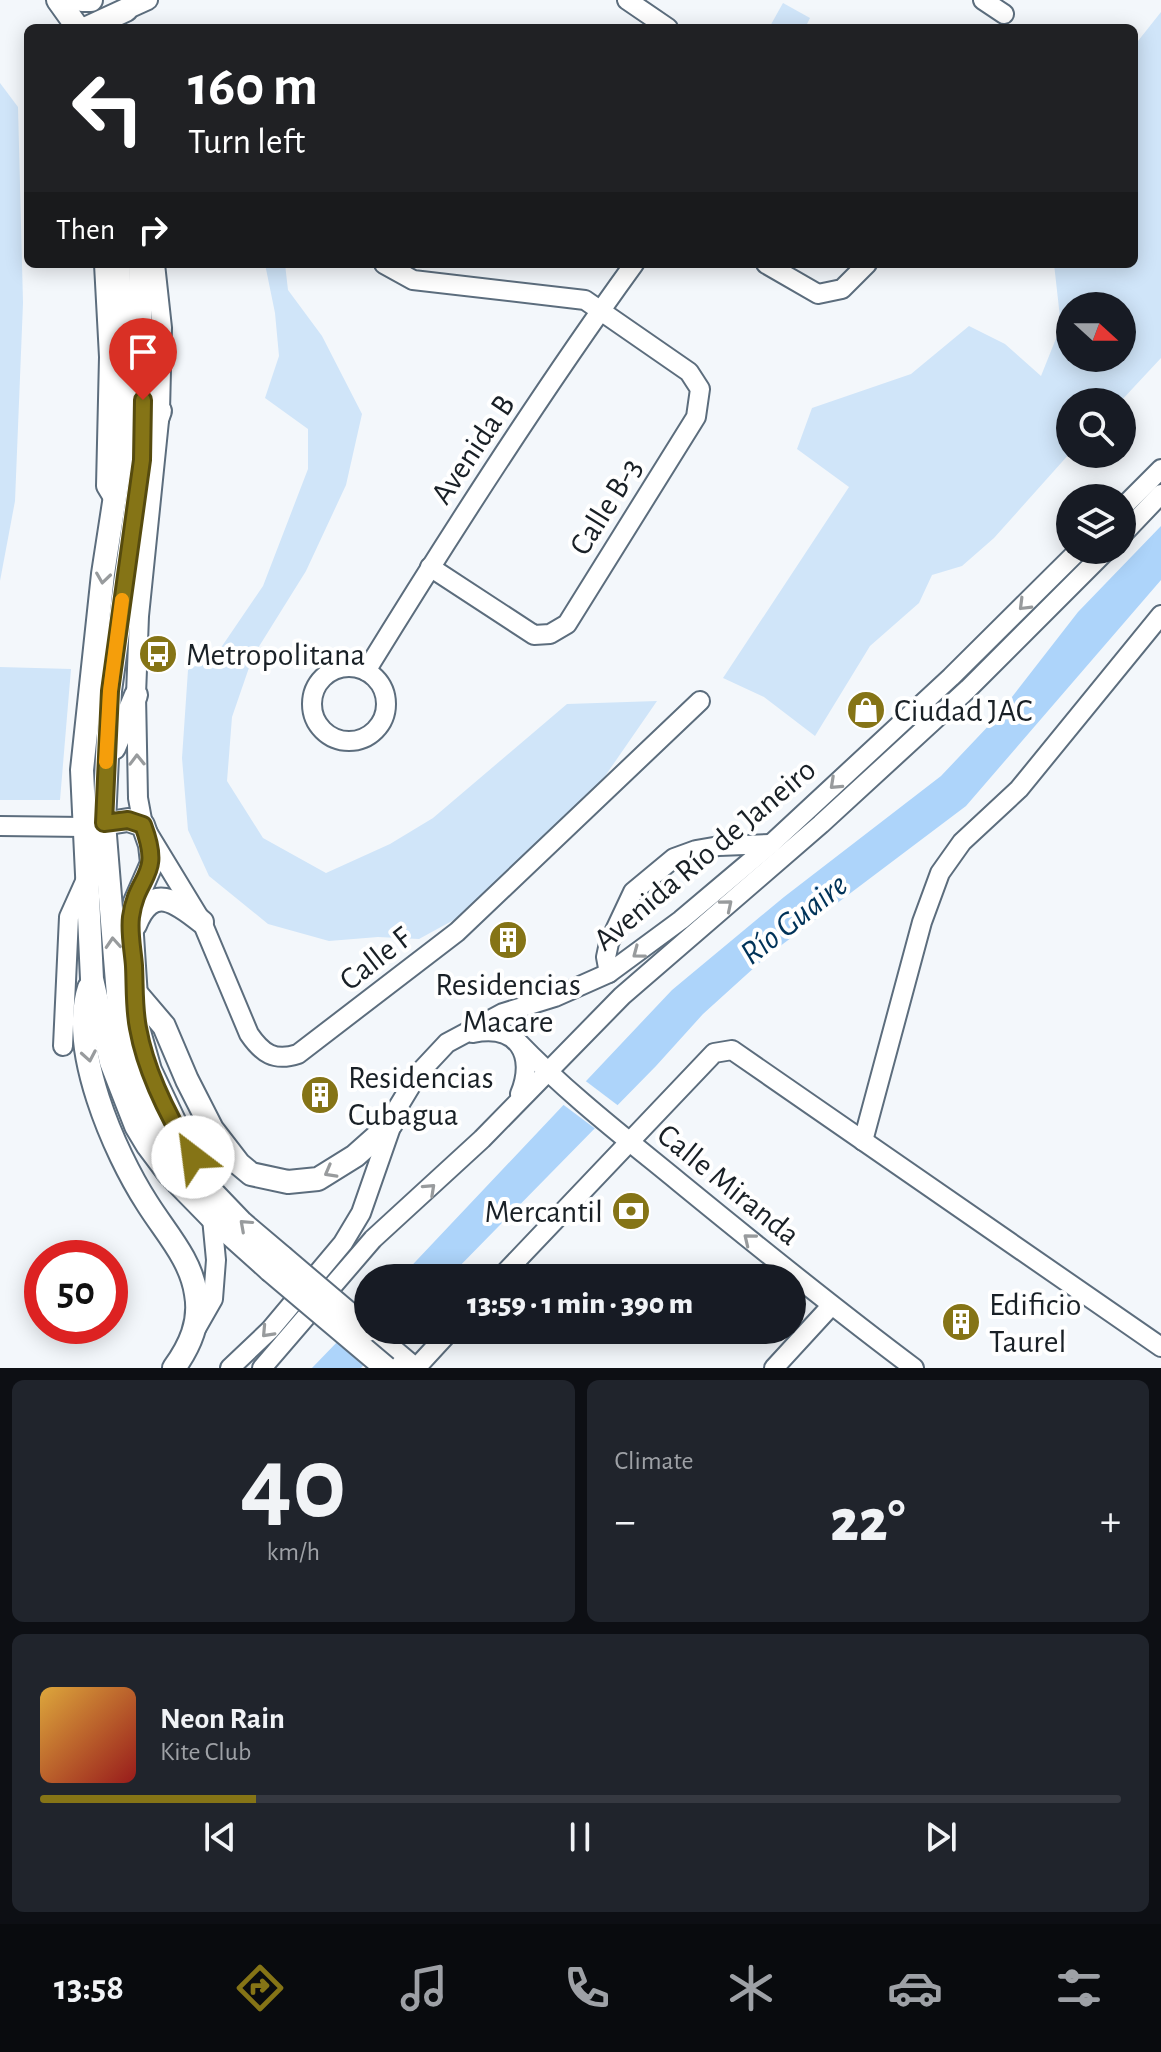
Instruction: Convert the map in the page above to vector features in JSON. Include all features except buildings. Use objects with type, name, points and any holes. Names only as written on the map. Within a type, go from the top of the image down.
[{"type":"main road","points":[[58,0],[84,24]]},
{"type":"main road","points":[[85,24],[79,0],[91,0]]},
{"type":"main road","points":[[92,24],[125,13]]},
{"type":"main road","points":[[94,825],[82,770],[125,397],[118,268]]},
{"type":"main road","points":[[140,268],[142,460],[110,691],[105,772],[87,877],[92,979],[111,1062],[136,1126],[158,1160],[212,1218],[354,1320]]},
{"type":"main road","points":[[142,460],[160,411]]},
{"type":"main road","points":[[121,603],[111,616],[92,798],[119,1007],[138,1086],[172,1150],[276,1264],[386,1368]]},
{"type":"main road","points":[[105,772],[136,695]]},
{"type":"main road","points":[[94,825],[128,820],[143,825],[150,845],[152,863],[135,902],[131,920],[138,1028],[150,1070],[177,1131],[207,1177],[210,1191]]},
{"type":"main road","points":[[132,934],[142,910],[154,900],[174,902],[202,922]]},
{"type":"main road","points":[[92,979],[84,1021],[99,1102],[111,1138],[191,1273],[197,1295],[194,1333],[174,1368]]},
{"type":"main road","points":[[135,992],[164,1026],[212,1129],[239,1164],[251,1174],[288,1182],[318,1179],[355,1156],[391,1124]]},
{"type":"main road","points":[[385,1344],[414,1368]]},
{"type":"street","points":[[125,13],[148,0]]},
{"type":"street","points":[[627,0],[662,24]]},
{"type":"street","points":[[983,0],[1004,14]]},
{"type":"street","points":[[104,268],[109,357],[106,486],[115,501]]},
{"type":"street","points":[[143,825],[137,771],[136,695],[139,616],[160,411],[162,328],[155,268]]},
{"type":"street","points":[[391,268],[413,280],[585,300],[600,311]]},
{"type":"street","name":"Avenida B","points":[[366,671],[430,567],[631,268]]},
{"type":"street","points":[[773,268],[818,294],[842,289],[863,268]]},
{"type":"street","name":"Calle B-3","points":[[430,567],[534,635],[550,634],[567,624],[696,417],[700,389],[689,372],[600,311]]},
{"type":"street","points":[[1136,494],[1161,469]]},
{"type":"street","points":[[1136,520],[1161,494]]},
{"type":"street","name":"Avenida Río de Janeiro","points":[[230,1368],[270,1330],[343,1243],[361,1213],[391,1124],[418,1074],[447,1043],[503,1013],[555,997],[609,973],[681,920],[771,844],[951,677],[1065,564]]},
{"type":"street","name":"Avenida Río de Janeiro","points":[[262,1368],[373,1239],[449,1171],[546,1071],[663,959],[821,824],[968,689],[1093,564]]},
{"type":"street","points":[[863,1141],[922,922],[940,873],[962,842],[1019,789],[1161,615]]},
{"type":"street","points":[[353,667],[366,671],[385,692],[384,719],[377,730],[367,737],[355,742],[336,740],[323,732],[313,717],[313,693],[328,673],[340,668],[353,667]]},
{"type":"street","name":"Calle F","points":[[143,825],[202,922],[249,1034],[258,1047],[270,1056],[285,1058],[298,1054],[457,932],[700,701]]},
{"type":"street","points":[[0,826],[94,825]]},
{"type":"street","points":[[609,973],[606,957],[609,943],[633,892],[674,858],[719,846],[771,844]]},
{"type":"street","points":[[63,1046],[69,917],[87,877]]},
{"type":"street","points":[[461,1035],[493,1031],[517,1041],[524,1053],[527,1072],[518,1100]]},
{"type":"street","name":"Calle Miranda","points":[[517,1041],[546,1071],[626,1139],[831,1306],[914,1368]]},
{"type":"street","points":[[513,1264],[626,1139],[714,1053],[732,1050],[1161,1347]]},
{"type":"street","points":[[194,1333],[213,1299],[216,1260],[212,1218]]},
{"type":"street","points":[[774,1368],[831,1306]]},
{"type":"street","points":[[414,1368],[437,1344]]},
{"type":"shaded area","points":[[783,3],[810,18],[807,24],[771,24]]},
{"type":"shaded area","points":[[1161,12],[1161,358],[1133,388],[1056,388],[1057,468],[994,538],[962,566],[932,575],[919,603],[870,646],[815,736],[764,697],[723,678],[849,487],[797,449],[812,408],[911,374],[969,326],[1005,344],[1041,376],[1056,338],[1056,372],[1136,372],[1136,292],[1057,292],[1054,268],[1138,268],[1138,41]]},
{"type":"shaded area","points":[[0,83],[18,107],[23,303],[15,501],[0,581]]},
{"type":"shaded area","points":[[266,268],[285,268],[288,290],[322,336],[362,414],[346,485],[306,571],[253,656],[232,717],[227,781],[263,838],[326,873],[390,844],[433,818],[567,704],[657,701],[601,782],[461,916],[419,939],[378,937],[329,941],[268,924],[209,876],[188,830],[182,758],[188,670],[216,655],[263,586],[308,469],[308,429],[265,398],[279,356],[275,313]]},
{"type":"shaded area","points":[[0,667],[71,669],[60,800],[0,800]]},
{"type":"water","name":"Río Guaire","points":[[1161,526],[1161,580],[966,806],[767,956],[703,1014],[462,1264],[413,1264],[672,990],[784,897],[941,776],[994,720],[1078,612],[1124,564],[1136,564],[1136,552]]},
{"type":"water","points":[[354,1324],[354,1344],[384,1344],[361,1368],[312,1368]]},
{"type":"pier","points":[[583,1079],[620,1107],[597,1130],[561,1103]]},
{"type":"slow traffic","points":[[106,762],[110,691],[122,600]]},
{"type":"place","name":"Metropolitana","points":[[158,654]]},
{"type":"place","name":"Ciudad JAC","points":[[866,710]]},
{"type":"place","name":"Residencias Macare","points":[[508,940]]},
{"type":"place","name":"Residencias Cubagua","points":[[320,1095]]},
{"type":"place","name":"Mercantil","points":[[631,1211]]},
{"type":"place","name":"Edificio Taurel","points":[[961,1322]]},
{"type":"route","points":[[143,400],[142,460],[110,691],[104,823],[136,821],[143,825],[150,845],[152,863],[135,902],[131,920],[138,1028],[164,1104],[193,1157]]}]
